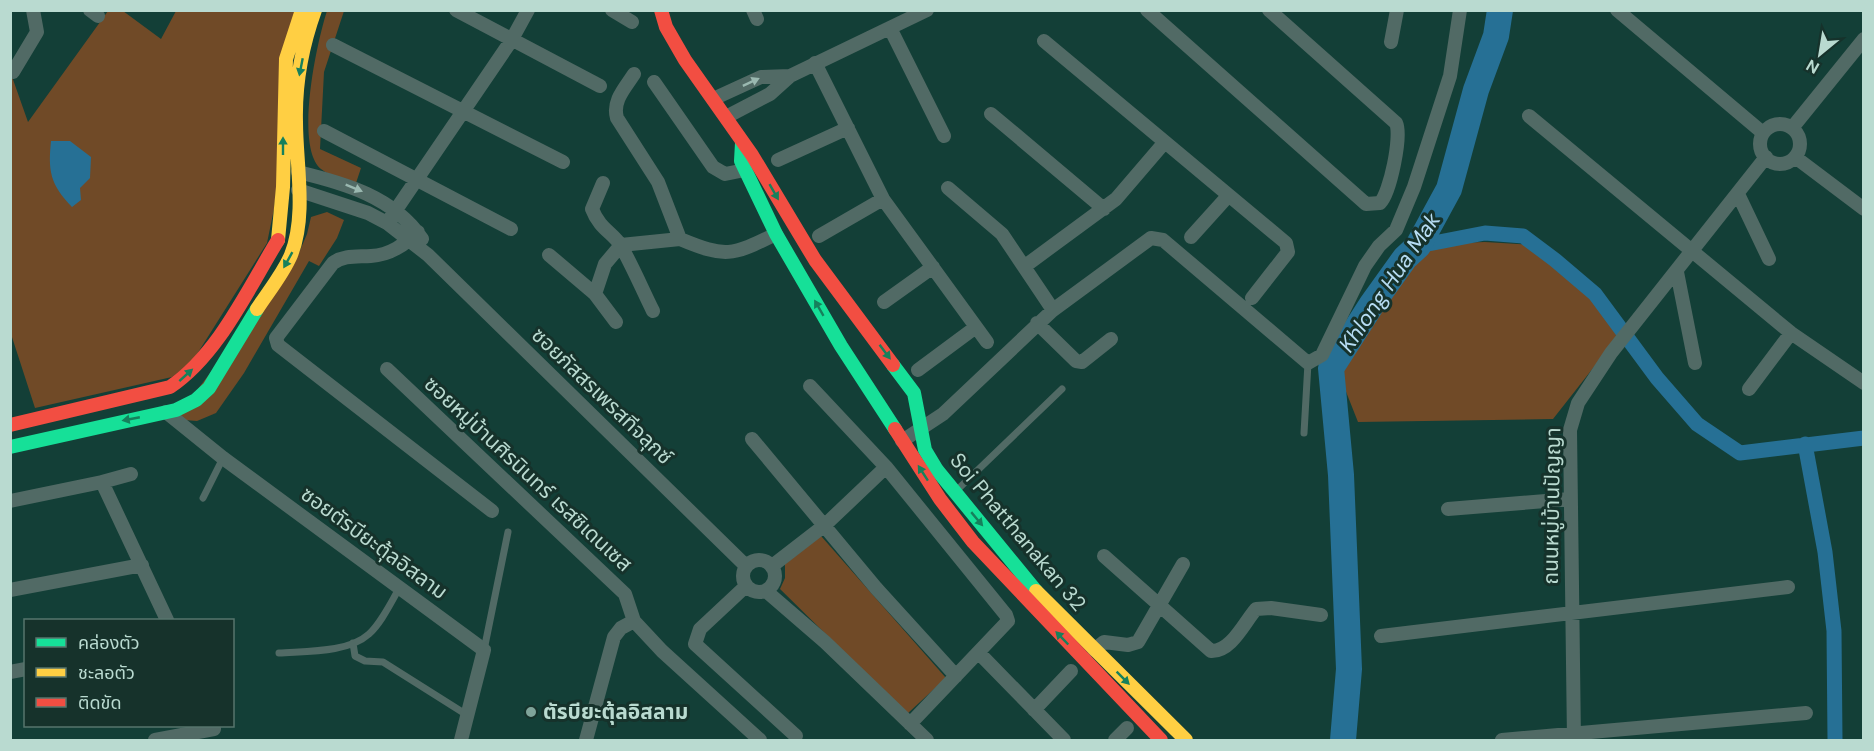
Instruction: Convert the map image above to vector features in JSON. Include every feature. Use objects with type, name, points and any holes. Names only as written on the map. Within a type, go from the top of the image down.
[{"type":"street","points":[[13,72],[37,32],[33,10]]},
{"type":"street","points":[[10,425],[153,393],[183,380],[210,349],[278,240],[283,187],[286,59],[302,10]]},
{"type":"street","points":[[10,447],[166,412],[196,400],[209,388],[291,255],[295,244],[299,74],[309,26],[315,10]]},
{"type":"street","points":[[456,10],[600,86]]},
{"type":"street","points":[[387,223],[511,41],[528,10]]},
{"type":"street","points":[[612,10],[632,22]]},
{"type":"street","name":"Soi Phatthanakan 32","points":[[661,10],[666,27],[685,60],[752,154],[815,260],[914,393],[925,450],[955,493],[1040,596],[1186,741]]},
{"type":"street","points":[[726,117],[778,89],[790,76],[927,10]]},
{"type":"street","points":[[1147,10],[1366,204],[1380,203],[1386,193],[1399,136],[1396,123],[1269,10]]},
{"type":"street","points":[[1390,42],[1397,10]]},
{"type":"street","points":[[902,441],[944,414],[1037,323],[1151,238],[1157,237],[1308,363],[1322,355],[1365,266],[1379,246],[1396,230],[1414,187],[1450,76],[1460,10]]},
{"type":"street","points":[[1617,10],[1763,133]]},
{"type":"street","points":[[890,28],[944,136]]},
{"type":"street","points":[[1792,128],[1863,39]]},
{"type":"street","points":[[1044,41],[1288,247],[1287,252],[1252,298]]},
{"type":"street","points":[[333,45],[563,162]]},
{"type":"street","points":[[815,63],[883,199],[987,342]]},
{"type":"street","points":[[634,74],[614,109],[634,147],[658,182],[680,238]]},
{"type":"street","points":[[713,99],[761,77],[790,76]]},
{"type":"street","points":[[654,82],[713,167],[724,174],[745,170]]},
{"type":"street","points":[[991,114],[1104,209]]},
{"type":"street","points":[[1529,117],[1791,333],[1863,383]]},
{"type":"street","points":[[1773,125],[1786,125],[1792,128],[1797,133],[1800,145],[1795,157],[1783,163],[1766,157],[1760,145],[1763,133],[1773,125]]},
{"type":"street","points":[[778,160],[848,128]]},
{"type":"street","points":[[324,132],[511,230]]},
{"type":"street","name":"Soi Phatthanakan 32","points":[[742,143],[741,161],[776,234],[841,346],[940,499],[973,542],[1161,741]]},
{"type":"street","points":[[1025,266],[1121,194],[1164,143]]},
{"type":"street","name":"ถนนหมู่บ้านปัญญา","points":[[1574,738],[1570,430],[1578,402],[1611,353],[1766,157]]},
{"type":"street","points":[[1795,157],[1863,209]]},
{"type":"street","points":[[283,171],[298,172]]},
{"type":"street","name":"ซอยภัสสรเพรสทีจลุกซ์","points":[[298,172],[354,188],[395,210],[428,255],[746,566]]},
{"type":"street","points":[[603,183],[592,209],[606,232],[621,245],[653,310]]},
{"type":"street","points":[[283,187],[298,190]]},
{"type":"street","points":[[948,188],[1002,234],[1053,310]]},
{"type":"street","name":"ซอยภัสสรเพรสทีจลุกซ์","points":[[298,190],[368,213],[413,237]]},
{"type":"street","points":[[1738,194],[1769,258]]},
{"type":"street","points":[[1191,237],[1228,196]]},
{"type":"street","points":[[819,236],[883,199]]},
{"type":"street","points":[[595,294],[605,264],[621,245],[680,238],[723,254],[776,234]]},
{"type":"street","points":[[413,237],[384,254],[340,258],[333,263],[276,338],[278,345],[492,512]]},
{"type":"street","points":[[549,255],[595,294],[616,322]]},
{"type":"street","points":[[884,302],[933,267]]},
{"type":"street","points":[[1677,272],[1695,363]]},
{"type":"street","points":[[1037,323],[1076,361],[1082,362],[1111,339]]},
{"type":"street","points":[[918,370],[976,327]]},
{"type":"street","points":[[1749,389],[1791,333]]},
{"type":"street","name":"ซอยหมู่บ้านศิรนินทร์ เรสซิเดนเซส","points":[[387,369],[625,594],[634,621],[662,651],[760,741]]},
{"type":"street","points":[[810,386],[886,467],[1006,615],[1008,621],[1006,627],[910,724]]},
{"type":"street","name":"ซอยตัรบียะตุ้ลอิสลาม","points":[[166,412],[223,458],[484,650]]},
{"type":"street","points":[[752,439],[876,588],[956,676]]},
{"type":"street","points":[[771,566],[825,525],[886,467]]},
{"type":"street","points":[[10,501],[131,474]]},
{"type":"street","points":[[102,482],[165,619]]},
{"type":"street","points":[[1448,508],[1570,499]]},
{"type":"street","points":[[1104,555],[1211,651],[1219,652],[1228,645],[1256,609],[1271,608],[1321,615]]},
{"type":"street","points":[[771,566],[759,560],[746,566],[742,576],[746,586],[755,592],[766,591],[825,642],[927,741]]},
{"type":"street","points":[[1094,650],[1104,642],[1128,645],[1138,642],[1161,606],[1183,564]]},
{"type":"street","points":[[10,590],[142,565]]},
{"type":"street","points":[[766,591],[774,580],[771,566]]},
{"type":"street","points":[[746,586],[700,629],[695,644],[796,736]]},
{"type":"street","points":[[1381,636],[1788,587]]},
{"type":"street","points":[[588,740],[614,637],[621,628],[634,621]]},
{"type":"street","points":[[461,741],[484,650]]},
{"type":"street","points":[[979,653],[1064,741]]},
{"type":"street","points":[[1034,710],[1071,671]]},
{"type":"street","points":[[1502,741],[1574,738],[1806,713]]},
{"type":"street","points":[[1115,741],[1127,728]]},
{"type":"street","points":[[155,741],[215,732]]},
{"type":"lane","points":[[1304,433],[1308,363]]},
{"type":"lane","points":[[955,493],[1062,389]]},
{"type":"lane","points":[[203,498],[223,458]]},
{"type":"lane","points":[[484,650],[508,532]]},
{"type":"lane","points":[[279,652],[321,650],[353,643],[369,634],[400,587]]},
{"type":"lane","points":[[353,643],[356,656],[365,660],[383,662],[467,715]]},
{"type":"shaded area","points":[[108,11],[123,11],[161,39],[176,11],[298,11],[274,209],[267,243],[192,362],[172,377],[35,408],[11,334],[10,71],[28,122]]},
{"type":"shaded area","points":[[327,11],[344,11],[324,72],[320,149],[361,168],[356,183],[333,176],[321,169],[313,157],[309,139],[310,93],[318,45]]},
{"type":"shaded area","points":[[327,212],[344,220],[337,238],[319,266],[309,261],[244,373],[216,413],[197,421],[184,420],[178,415],[295,262],[307,234],[311,217]]},
{"type":"shaded area","points":[[1485,242],[1535,245],[1623,330],[1553,419],[1358,422],[1339,374],[1372,304],[1426,244]]},
{"type":"shaded area","points":[[821,536],[946,678],[907,714],[780,589],[785,578],[785,564]]},
{"type":"water","points":[[51,141],[70,141],[91,157],[90,178],[80,188],[81,200],[72,207],[59,191],[52,177]]},
{"type":"waterway","name":"Khlong Hua Mak","points":[[1343,740],[1349,669],[1341,475],[1331,368],[1372,304],[1405,258],[1418,246],[1449,189],[1476,90],[1496,36],[1500,10]]},
{"type":"waterway","points":[[1418,246],[1485,233],[1523,236],[1595,294],[1657,378],[1697,424],[1740,453],[1864,438]]},
{"type":"waterway","points":[[1805,444],[1825,552],[1834,631],[1835,740]]},
{"type":"traffic: fast","points":[[742,143],[741,161],[776,234],[841,346],[895,429]]},
{"type":"traffic: fast","points":[[10,447],[176,410],[196,400],[209,388],[257,309]]},
{"type":"traffic: fast","points":[[893,365],[914,393],[925,450],[937,470],[1036,591]]},
{"type":"traffic: slow","points":[[278,240],[283,187],[286,59],[302,10]]},
{"type":"traffic: slow","points":[[257,309],[284,269],[296,240],[300,206],[296,122],[298,79],[306,37],[315,10]]},
{"type":"traffic: slow","points":[[1036,591],[1186,740]]},
{"type":"traffic: jam","points":[[661,10],[666,27],[685,60],[752,155],[815,260],[893,365]]},
{"type":"traffic: jam","points":[[10,425],[170,387],[187,374],[203,357],[231,320],[278,240]]},
{"type":"traffic: jam","points":[[895,429],[940,499],[973,542],[1161,740]]},
{"type":"place","name":"ตัรบียะตุ้ลอิสลาม","points":[[531,712]]}]
